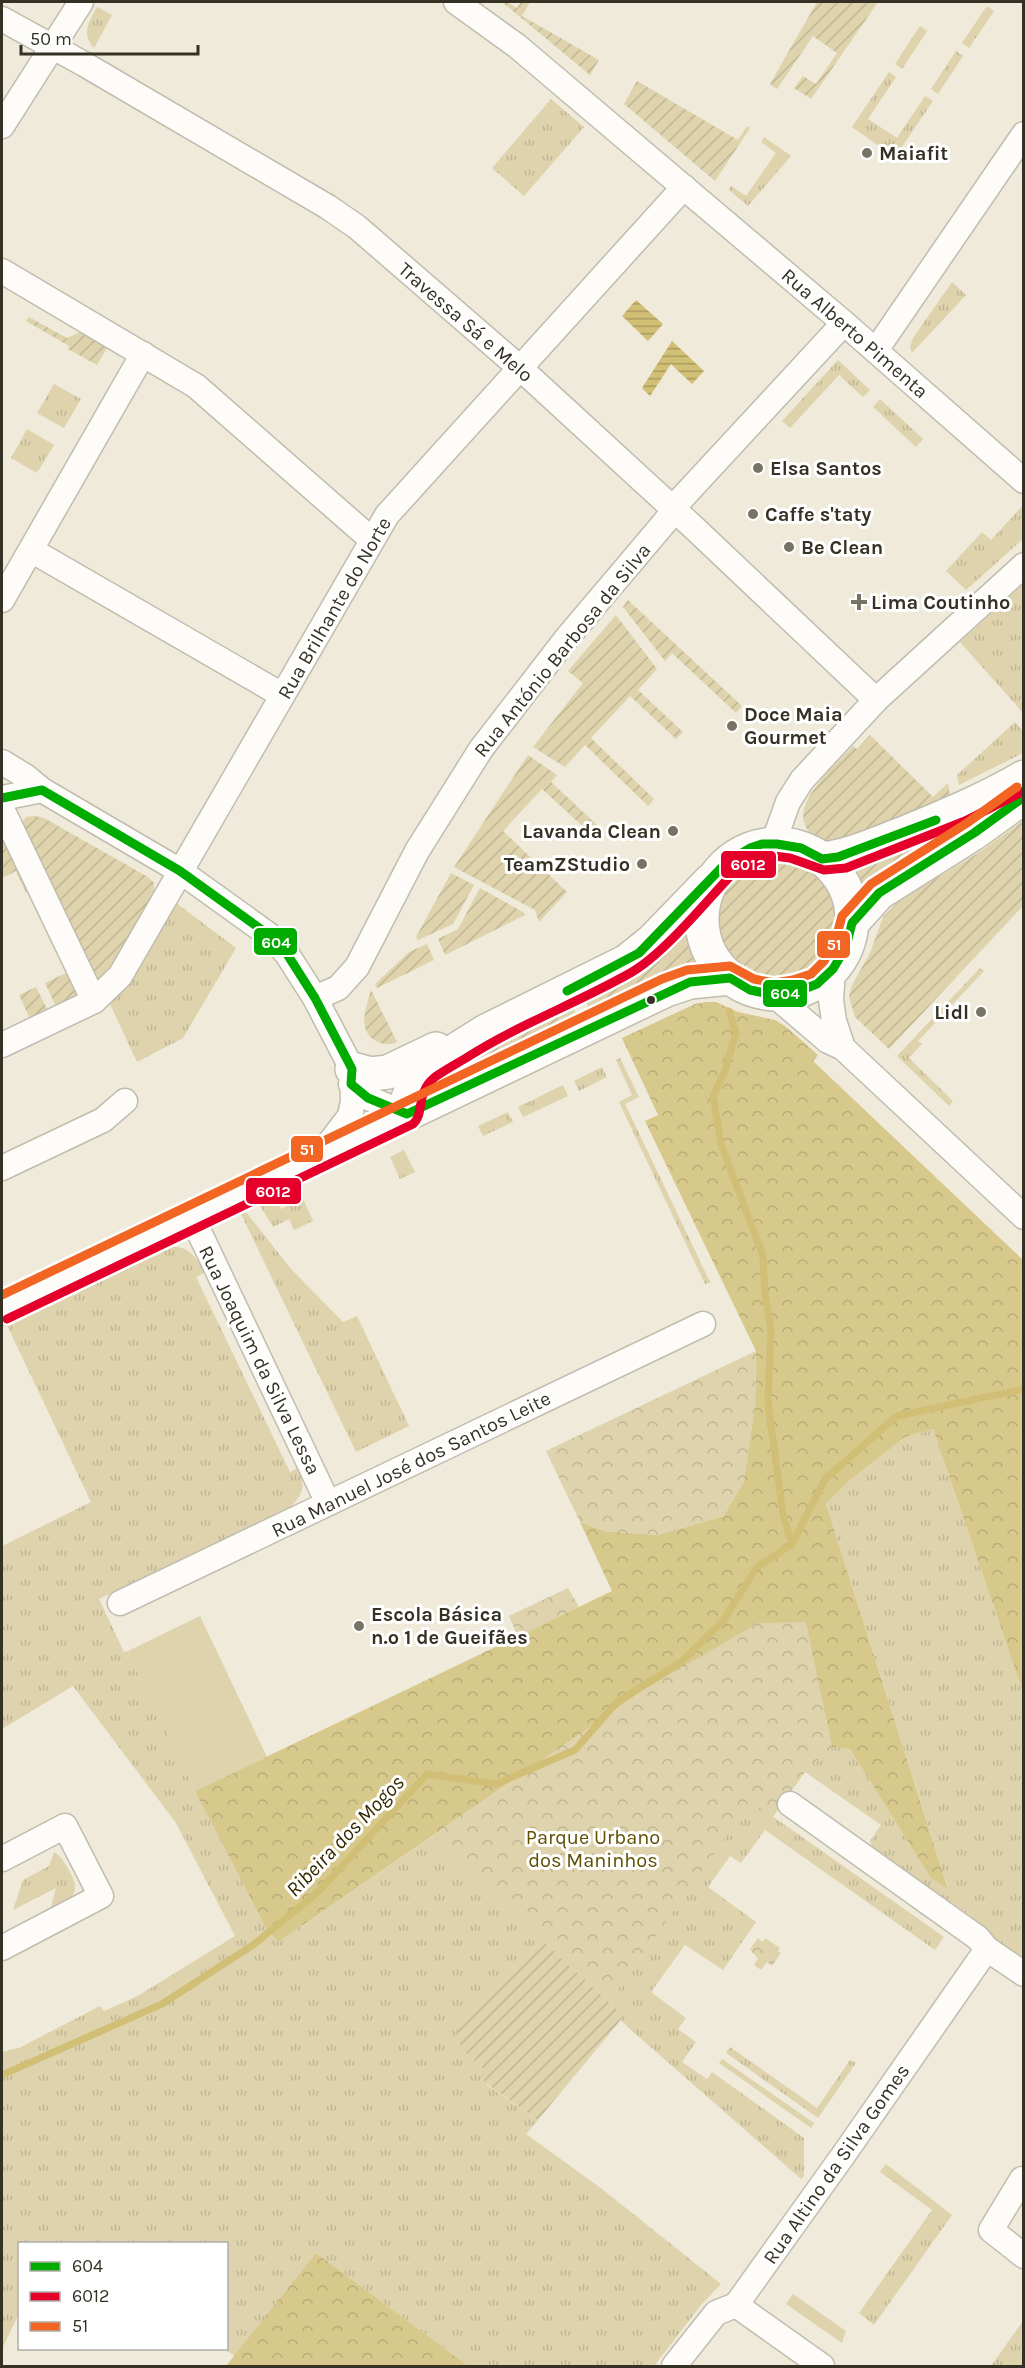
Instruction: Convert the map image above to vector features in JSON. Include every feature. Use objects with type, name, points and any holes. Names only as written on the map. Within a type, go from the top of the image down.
[{"type":"main road","points":[[822,859],[848,855],[969,806],[1023,777]]},
{"type":"main road","points":[[852,923],[879,893],[974,833],[1023,797]]},
{"type":"main road","points":[[407,1114],[408,1098],[415,1081],[427,1068],[486,1031],[627,961],[653,940],[728,861],[762,844],[801,848],[832,867],[846,887],[850,899],[852,923],[846,947],[826,977],[807,989],[774,995],[750,990],[719,968],[711,955],[702,928],[705,895],[718,873]]},
{"type":"main road","points":[[2,1308],[666,990],[690,982],[730,978]]},
{"type":"main road","points":[[352,1076],[388,1072],[439,1048],[486,1031]]},
{"type":"street","points":[[2,126],[81,2]]},
{"type":"street","name":"Rua Alberto Pimenta","points":[[458,2],[517,46],[876,350],[1023,481]]},
{"type":"street","name":"Travessa Sá e Melo","points":[[2,19],[309,196],[357,227],[520,369],[675,510],[876,700]]},
{"type":"street","points":[[876,350],[1023,134]]},
{"type":"street","points":[[520,369],[684,188]]},
{"type":"street","points":[[2,271],[196,386],[215,400],[372,540]]},
{"type":"street","name":"Rua António Barbosa da Silva","points":[[315,998],[338,988],[357,967],[417,851],[481,749],[559,647],[675,510],[682,498],[844,323]]},
{"type":"street","points":[[2,600],[143,354]]},
{"type":"street","name":"Rua Brilhante do Norte","points":[[2,1045],[94,1000],[120,976],[372,540],[399,501],[520,369]]},
{"type":"street","points":[[31,550],[282,695]]},
{"type":"street","points":[[777,844],[778,830],[794,791],[876,700],[1023,566]]},
{"type":"street","points":[[2,762],[26,776],[42,790],[180,871],[268,935],[287,954],[315,998],[352,1076],[369,1098],[407,1114]]},
{"type":"street","points":[[2,798],[42,790]]},
{"type":"street","points":[[2,809],[94,1000]]},
{"type":"street","points":[[833,969],[831,1000],[834,1021],[843,1047]]},
{"type":"street","points":[[774,995],[828,1041],[843,1047],[1023,1217]]},
{"type":"street","points":[[318,1156],[347,1122],[353,1101],[352,1076]]},
{"type":"street","points":[[2,1168],[103,1119],[125,1101]]},
{"type":"street","name":"Rua Joaquim da Silva Lessa","points":[[192,1217],[328,1503]]},
{"type":"street","name":"Rua Manuel José dos Santos Leite","points":[[120,1603],[703,1324]]},
{"type":"street","points":[[790,1804],[978,1938],[987,1948],[1023,1974]]},
{"type":"street","points":[[2,1859],[64,1826],[101,1896],[2,1948]]},
{"type":"street","name":"Rua Altino da Silva Gomes","points":[[674,2367],[716,2313],[736,2305],[987,1948]]},
{"type":"street","points":[[1022,2180],[991,2230],[1023,2256]]},
{"type":"street","points":[[736,2305],[822,2367]]},
{"type":"green space","points":[[502,2],[507,2],[517,8],[521,2],[530,2],[522,16],[599,60],[590,75]]},
{"type":"green space","points":[[817,2],[878,2],[811,99],[794,88],[803,76],[816,84],[837,53],[813,36],[777,89],[770,84]]},
{"type":"green space","points":[[987,6],[994,11],[969,48],[962,43]]},
{"type":"green space","points":[[97,7],[112,15],[94,48],[87,32]]},
{"type":"green space","points":[[920,26],[927,31],[902,69],[895,64]]},
{"type":"green space","points":[[956,51],[963,56],[938,94],[931,89]]},
{"type":"green space","points":[[889,72],[896,77],[868,119],[897,138],[925,96],[933,101],[895,157],[852,127]]},
{"type":"green space","points":[[637,81],[738,140],[747,126],[750,128],[715,181],[624,104]]},
{"type":"green space","points":[[551,99],[584,127],[524,196],[492,168]]},
{"type":"green space","points":[[764,137],[791,156],[748,206],[729,190],[731,186],[746,196],[776,153],[761,142]]},
{"type":"green space","points":[[952,282],[966,295],[912,353],[910,347],[913,338]]},
{"type":"green space","points":[[29,317],[67,338],[80,332],[107,348],[97,365],[26,321]]},
{"type":"green space","points":[[838,360],[870,390],[863,397],[839,375],[790,428],[782,421]]},
{"type":"green space","points":[[54,384],[81,399],[64,428],[37,413]]},
{"type":"green space","points":[[880,399],[923,439],[916,447],[873,407]]},
{"type":"green space","points":[[27,429],[54,445],[37,473],[11,458]]},
{"type":"green space","points":[[1022,506],[1023,539],[966,590],[946,571],[982,532],[991,540]]},
{"type":"green space","points":[[1023,584],[1023,713],[960,642]]},
{"type":"green space","points":[[628,600],[742,706],[736,713],[672,653],[665,661],[623,607]]},
{"type":"green space","points":[[616,615],[657,669],[638,690],[683,732],[676,739],[630,696],[591,738],[654,799],[648,806],[585,745],[565,767],[533,747],[583,683],[568,671]]},
{"type":"green space","points":[[1015,722],[1023,731],[1023,753],[959,785],[957,775]]},
{"type":"green space","points":[[870,735],[933,797],[948,783],[951,802],[826,844],[810,833],[804,821],[804,808],[810,795],[831,769],[853,746],[857,749]]},
{"type":"green space","points":[[528,755],[557,775],[551,782],[597,825],[590,833],[542,789],[503,831],[567,892],[539,922],[535,910],[454,867]]},
{"type":"green space","points":[[26,817],[44,818],[148,877],[154,883],[154,891],[110,968],[102,977],[93,980],[20,825]]},
{"type":"green space","points":[[1023,821],[1023,906],[889,1049],[855,1017],[849,997],[852,985],[870,953],[883,917],[900,900],[978,853]]},
{"type":"green space","points":[[964,829],[860,889],[850,870],[889,852]]},
{"type":"green space","points":[[2,835],[32,890],[26,893],[16,871],[2,878]]},
{"type":"green space","points":[[776,857],[800,862],[811,867],[820,875],[828,884],[833,895],[838,919],[833,943],[828,954],[820,963],[811,971],[800,976],[776,981],[752,976],[741,971],[732,963],[724,954],[719,943],[714,919],[719,895],[724,884],[732,875],[741,867],[752,862]]},
{"type":"green space","points":[[451,873],[474,885],[453,924],[418,940],[416,937]]},
{"type":"green space","points":[[480,888],[525,915],[445,955],[438,939],[458,929]]},
{"type":"green space","points":[[176,903],[236,948],[183,1038],[137,1062],[110,1004],[128,985]]},
{"type":"green space","points":[[688,926],[691,943],[700,964],[591,1012],[584,998]]},
{"type":"green space","points":[[58,943],[83,997],[57,1009],[45,983],[66,973],[53,946]]},
{"type":"green space","points":[[427,944],[434,960],[377,988],[375,984],[409,952]]},
{"type":"green space","points":[[980,968],[984,971],[918,1041],[922,1044],[909,1058],[953,1101],[949,1106],[897,1056]]},
{"type":"green space","points":[[36,987],[49,1013],[31,1021],[19,995]]},
{"type":"green space","points":[[371,990],[397,1042],[381,1043],[371,1038],[367,1032],[364,1019]]},
{"type":"green space","points":[[716,1002],[738,1012],[775,1020],[785,1026],[818,1055],[813,1061],[1023,1260],[1023,1692],[933,1429],[905,1437],[851,1479],[826,1504],[948,1889],[930,1877],[850,1749],[832,1747],[805,1622],[647,1688],[278,1942],[266,1928],[195,1791],[612,1591],[580,1522],[605,1531],[657,1535],[724,1516],[755,1407],[756,1351],[645,1121],[658,1115],[622,1038],[695,1004]]},
{"type":"green space","points":[[571,1004],[578,1018],[461,1071],[457,1068],[458,1060]]},
{"type":"green space","points":[[620,1058],[639,1097],[625,1104],[710,1282],[705,1284],[619,1102],[632,1095],[616,1060]]},
{"type":"green space","points":[[602,1067],[607,1077],[579,1091],[574,1081]]},
{"type":"green space","points":[[563,1085],[568,1096],[523,1117],[518,1107]]},
{"type":"green space","points":[[508,1112],[513,1122],[483,1136],[478,1126]]},
{"type":"green space","points":[[404,1150],[415,1172],[400,1179],[390,1157]]},
{"type":"green space","points":[[274,1196],[281,1209],[303,1199],[313,1221],[294,1230],[289,1219],[273,1227],[259,1204]]},
{"type":"green space","points":[[245,1211],[291,1269],[343,1322],[357,1316],[409,1426],[356,1452],[240,1212]]},
{"type":"green space","points":[[164,1247],[184,1249],[194,1256],[201,1266],[204,1273],[196,1277],[290,1472],[298,1468],[302,1490],[289,1508],[99,1599],[124,1652],[128,1651],[195,1791],[266,1928],[278,1942],[431,1837],[542,1940],[466,2013],[467,2054],[483,2068],[487,2085],[538,2120],[526,2134],[602,2189],[721,2284],[701,2305],[654,2366],[468,2366],[316,2253],[235,2356],[226,2350],[228,2350],[228,2242],[18,2242],[18,2315],[2,2349],[2,2052],[19,2048],[100,2006],[104,2011],[136,1997],[235,1936],[176,1823],[73,1686],[2,1729],[2,1546],[91,1502],[5,1321]]},
{"type":"green space","points":[[756,1351],[755,1407],[744,1482],[724,1516],[657,1535],[605,1531],[580,1522],[546,1451]]},
{"type":"green space","points":[[933,1429],[1023,1692],[1023,1959],[968,1921],[971,1916],[873,1849],[870,1841],[881,1825],[805,1772],[832,1747],[850,1749],[930,1877],[948,1888],[826,1504],[851,1479],[905,1437]]},
{"type":"green space","points":[[568,1588],[579,1607],[518,1637],[509,1616]]},
{"type":"green space","points":[[200,1616],[267,1757],[195,1791],[128,1651]]},
{"type":"green space","name":"Parque Urbano dos Maninhos","points":[[806,1622],[832,1747],[805,1772],[773,1817],[751,1802],[609,2002],[431,1837],[647,1688],[758,1623]]},
{"type":"green space","points":[[751,1801],[944,1937],[935,1950],[765,1830],[741,1863],[730,1856],[708,1887],[756,1922],[723,1970],[685,1945],[651,1992],[686,2018],[678,2029],[696,2042],[682,2062],[707,2079],[712,2072],[804,2138],[804,2176],[801,2179],[621,2021],[624,2016],[609,2002]]},
{"type":"green space","points":[[54,1852],[63,1860],[73,1878],[75,1891],[73,1895],[50,1910],[56,1888],[13,1910],[23,1880],[49,1866]]},
{"type":"green space","points":[[758,1938],[763,1942],[765,1938],[780,1948],[778,1951],[781,1953],[772,1966],[767,1962],[761,1970],[754,1965],[758,1959],[750,1949]]},
{"type":"green space","points":[[542,1940],[624,2016],[538,2120],[484,2082],[483,2068],[469,2056],[460,2044],[458,2030],[466,2013]]},
{"type":"green space","points":[[730,2047],[817,2108],[850,2060],[856,2063],[818,2118],[726,2053]]},
{"type":"green space","points":[[722,2059],[814,2123],[811,2128],[719,2063]]},
{"type":"green space","points":[[886,2164],[952,2215],[874,2325],[859,2313],[932,2210],[880,2172]]},
{"type":"green space","points":[[316,2253],[468,2366],[226,2366]]},
{"type":"green space","points":[[793,2294],[846,2331],[842,2343],[786,2304]]},
{"type":"green space","points":[[1023,2321],[1023,2366],[991,2366]]},
{"type":"shaded area","points":[[636,300],[663,324],[648,341],[622,316]]},
{"type":"shaded area","points":[[672,341],[704,371],[692,384],[671,364],[650,396],[642,388]]},
{"type":"waterway","points":[[729,1011],[736,1033],[725,1071],[713,1096],[721,1144],[763,1256],[765,1295],[771,1328],[768,1402],[783,1515],[792,1544]]},
{"type":"waterway","name":"Ribeira dos Mogos","points":[[2,2075],[162,2004],[253,1945],[318,1892],[427,1774],[496,1784],[575,1750],[617,1702],[681,1662],[723,1621],[757,1567],[792,1544],[825,1479],[897,1416],[1024,1389]]},
{"type":"transit line","name":"51","points":[[2,1295],[662,979],[687,970],[730,966],[754,979],[774,983],[811,974],[824,961],[835,942],[842,916],[871,884],[967,823],[1017,787]]},
{"type":"transit line","name":"604","points":[[2,798],[42,790],[180,871],[269,935],[287,954],[315,998],[352,1069],[351,1084],[368,1098],[407,1114],[690,982],[730,978],[750,990],[774,995],[796,992],[817,984],[833,969],[846,947],[852,923],[879,893],[974,833],[1024,797]]},
{"type":"transit line","name":"6012","points":[[7,1319],[413,1124],[419,1115],[422,1096],[435,1077],[486,1046],[632,972],[659,952],[736,870],[759,859],[774,856],[790,858],[824,870],[846,868],[965,821],[1024,791]]},
{"type":"transit line","name":"604","points":[[567,991],[639,953],[728,861],[750,848],[762,844],[777,844],[801,848],[822,859],[838,857],[936,820]]},
{"type":"place","name":"Maiafit","points":[[867,153]]},
{"type":"place","name":"Elsa Santos","points":[[758,468]]},
{"type":"place","name":"Caffe s'taty","points":[[753,514]]},
{"type":"place","name":"Be Clean","points":[[789,547]]},
{"type":"place","name":"Lima Coutinho","points":[[859,602]]},
{"type":"place","name":"Doce Maia Gourmet","points":[[732,726]]},
{"type":"place","name":"Lavanda Clean","points":[[673,831]]},
{"type":"place","name":"TeamZStudio","points":[[642,864]]},
{"type":"place","name":"Lidl","points":[[981,1012]]},
{"type":"place","name":"Escola Básica n.º 1 de Gueifães","points":[[359,1626]]}]
